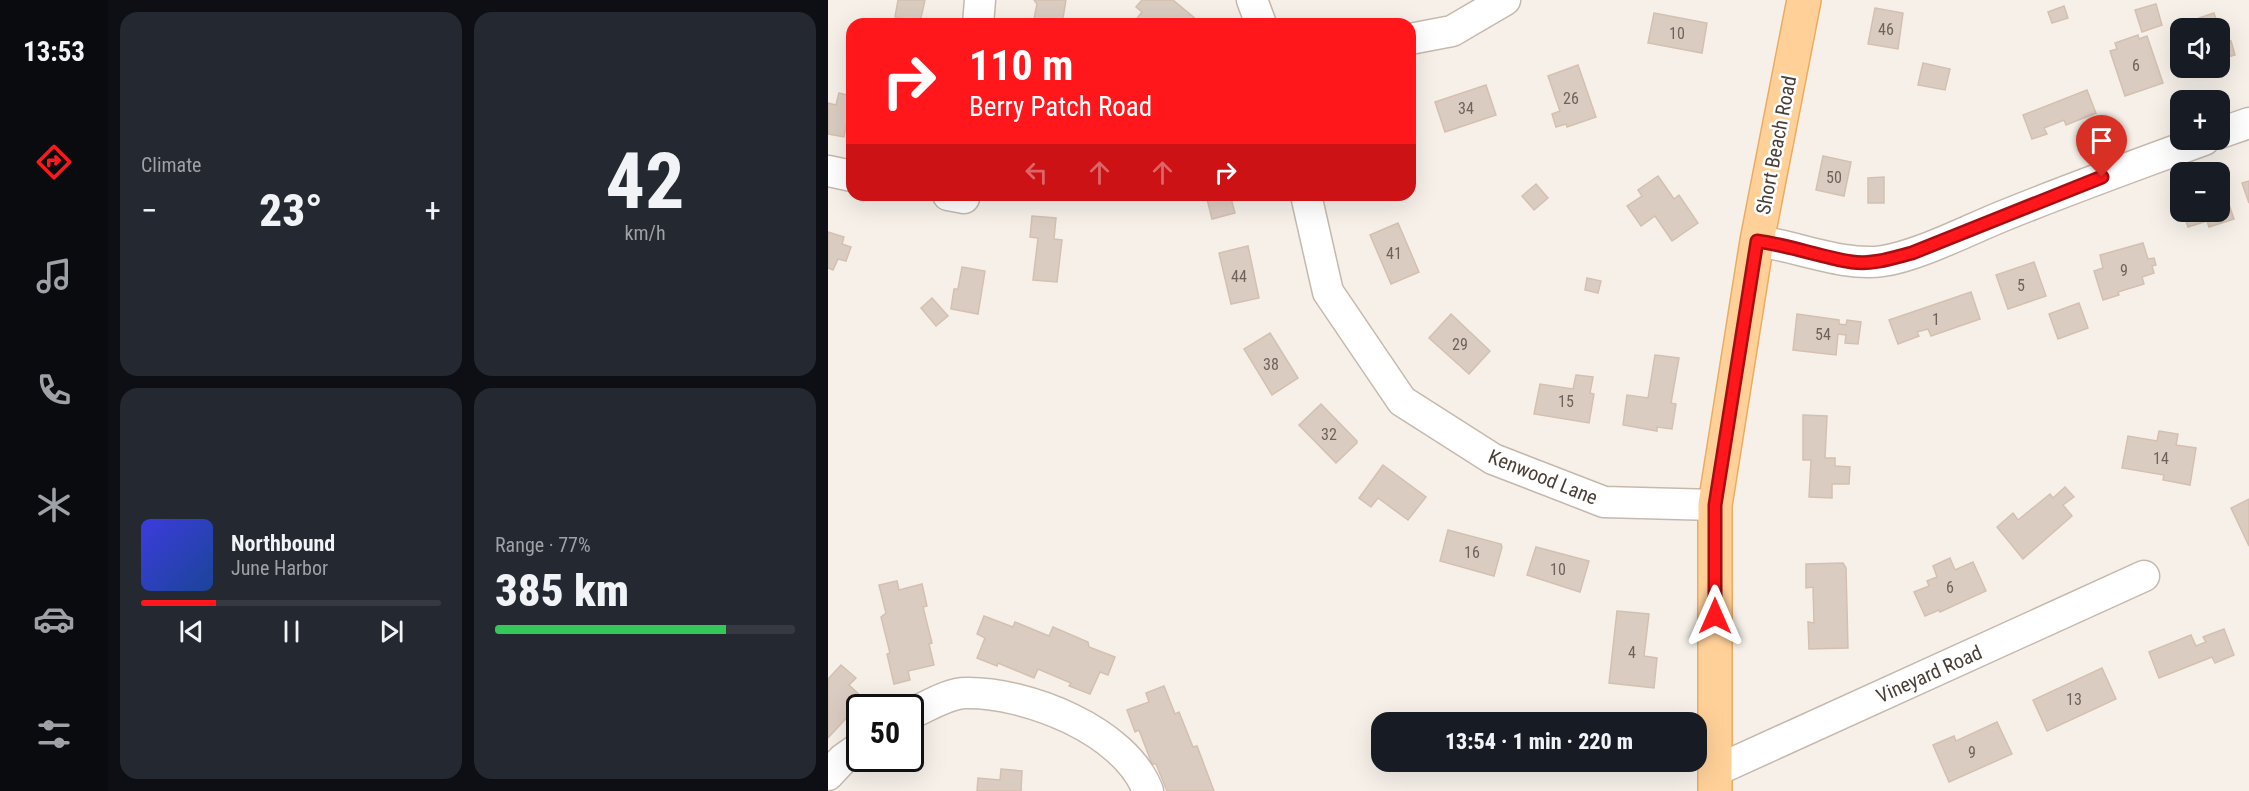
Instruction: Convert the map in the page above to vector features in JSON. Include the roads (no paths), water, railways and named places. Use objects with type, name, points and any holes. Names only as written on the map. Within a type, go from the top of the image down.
[{"type":"main road","name":"Short Beach Road","points":[[1715,781],[1715,505],[1757,241],[1804,0]]},
{"type":"street","points":[[978,18],[980,0]]},
{"type":"street","points":[[1252,0],[1259,18]]},
{"type":"street","points":[[1416,38],[1452,31],[1505,0]]},
{"type":"street","points":[[2230,130],[2249,123]]},
{"type":"street","points":[[1757,241],[1782,244],[1854,262],[1883,261],[1912,253],[2061,193],[2177,150]]},
{"type":"street","points":[[828,171],[846,175]]},
{"type":"street","name":"Kenwood Lane","points":[[1307,201],[1328,292],[1402,402],[1493,459],[1604,502],[1715,505]]},
{"type":"street","name":"Vineyard Road","points":[[1715,781],[2144,576]]},
{"type":"street","points":[[924,709],[964,693],[1024,701],[1055,712],[1109,743],[1130,763],[1148,791]]},
{"type":"street","points":[[828,775],[846,757]]}]
